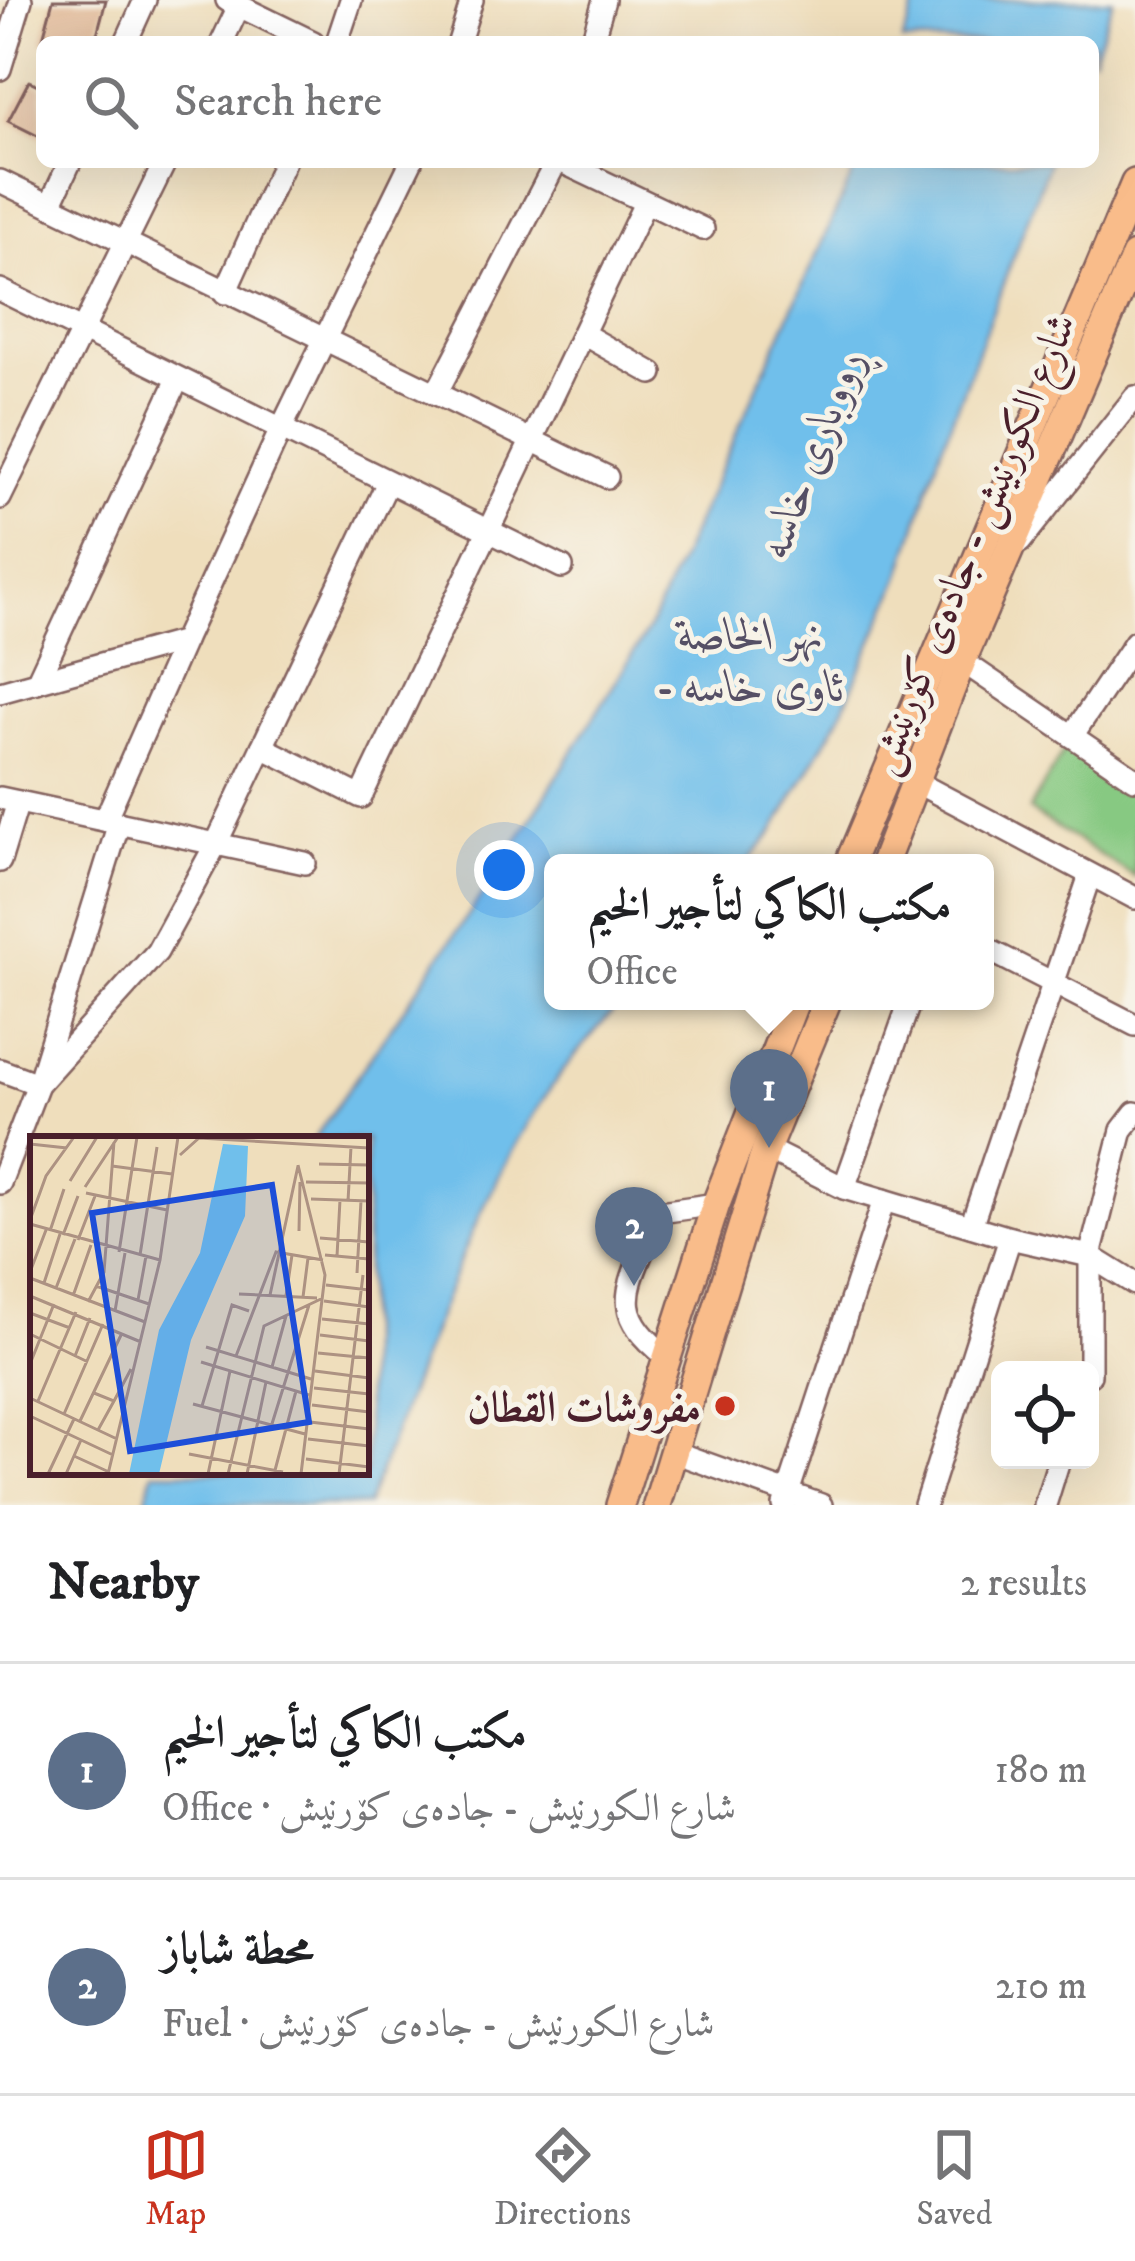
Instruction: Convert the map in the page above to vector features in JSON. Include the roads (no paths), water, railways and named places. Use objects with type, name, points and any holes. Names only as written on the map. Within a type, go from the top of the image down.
[{"type":"main road","name":"شارع الكورنيش - جادەی کۆرنیش","points":[[853,854],[1135,183]]},
{"type":"main road","name":"شارع الكورنيش - جادەی کۆرنیش","points":[[888,854],[962,661],[1135,256]]},
{"type":"main road","points":[[620,1505],[716,1204],[791,1010]]},
{"type":"main road","points":[[657,1505],[766,1149],[823,1010]]},
{"type":"main road","points":[[695,1268],[727,1278]]},
{"type":"main road","points":[[676,1325],[710,1335]]},
{"type":"street","points":[[0,69],[21,0]]},
{"type":"street","points":[[129,36],[145,0]]},
{"type":"street","points":[[339,36],[351,0]]},
{"type":"street","points":[[461,36],[472,0]]},
{"type":"street","points":[[594,36],[604,0]]},
{"type":"street","points":[[224,36],[233,3],[301,36]]},
{"type":"street","points":[[50,205],[67,168]]},
{"type":"street","points":[[0,498],[162,168]]},
{"type":"street","points":[[225,293],[281,168]]},
{"type":"street","points":[[0,1183],[38,1084],[112,822],[184,641],[280,429],[408,168]]},
{"type":"street","points":[[436,394],[556,168]]},
{"type":"street","points":[[572,168],[703,230]]},
{"type":"street","points":[[0,181],[607,477]]},
{"type":"street","points":[[262,748],[361,797],[645,203]]},
{"type":"street","points":[[0,290],[562,567]]},
{"type":"street","points":[[583,334],[652,373]]},
{"type":"street","points":[[37,682],[178,379]]},
{"type":"street","points":[[1004,562],[1135,397]]},
{"type":"street","points":[[38,1084],[158,952],[216,844],[388,482]]},
{"type":"street","points":[[0,692],[184,641]]},
{"type":"street","points":[[1072,736],[1135,642]]},
{"type":"street","points":[[962,661],[1135,779]]},
{"type":"street","points":[[916,782],[1135,898]]},
{"type":"street","points":[[0,861],[9,800],[305,863]]},
{"type":"street","points":[[970,1226],[1090,875]]},
{"type":"street","points":[[994,952],[1135,1025]]},
{"type":"street","points":[[844,1188],[907,1010]]},
{"type":"street","points":[[0,1070],[38,1084]]},
{"type":"street","points":[[1090,1361],[1090,1256],[1122,1130],[1135,1114]]},
{"type":"street","points":[[766,1149],[844,1188],[1010,1238],[1090,1256],[1135,1284]]},
{"type":"street","points":[[786,1500],[884,1200]]},
{"type":"street","points":[[666,1356],[639,1335],[628,1318],[627,1303],[655,1219],[673,1209],[716,1204]]},
{"type":"street","points":[[925,1505],[1010,1238]]},
{"type":"street","points":[[674,1452],[786,1500],[820,1505]]},
{"type":"street","points":[[1045,1505],[1056,1469]]},
{"type":"water","points":[[917,0],[1113,0],[1099,41],[1099,36],[904,36]]},
{"type":"water","name":"نهر الخاصة - ئاوی خاسە","points":[[855,168],[1047,168],[939,454],[900,578],[839,718],[772,834],[755,854],[544,854],[544,1010],[614,1010],[557,1079],[499,1177],[450,1285],[367,1505],[145,1505],[152,1475],[369,1475],[369,1136],[316,1136],[502,866],[650,626]]},
{"type":"place","name":"مكتب الكاكي لتأجير الخيم","points":[[769,1148]]},
{"type":"place","name":"محطة شاباز","points":[[634,1286]]},
{"type":"place","name":"مفروشات القطان","points":[[725,1406]]},
{"type":"water label","name":"ڕووباری خاسە","points":[[810,453]]}]
